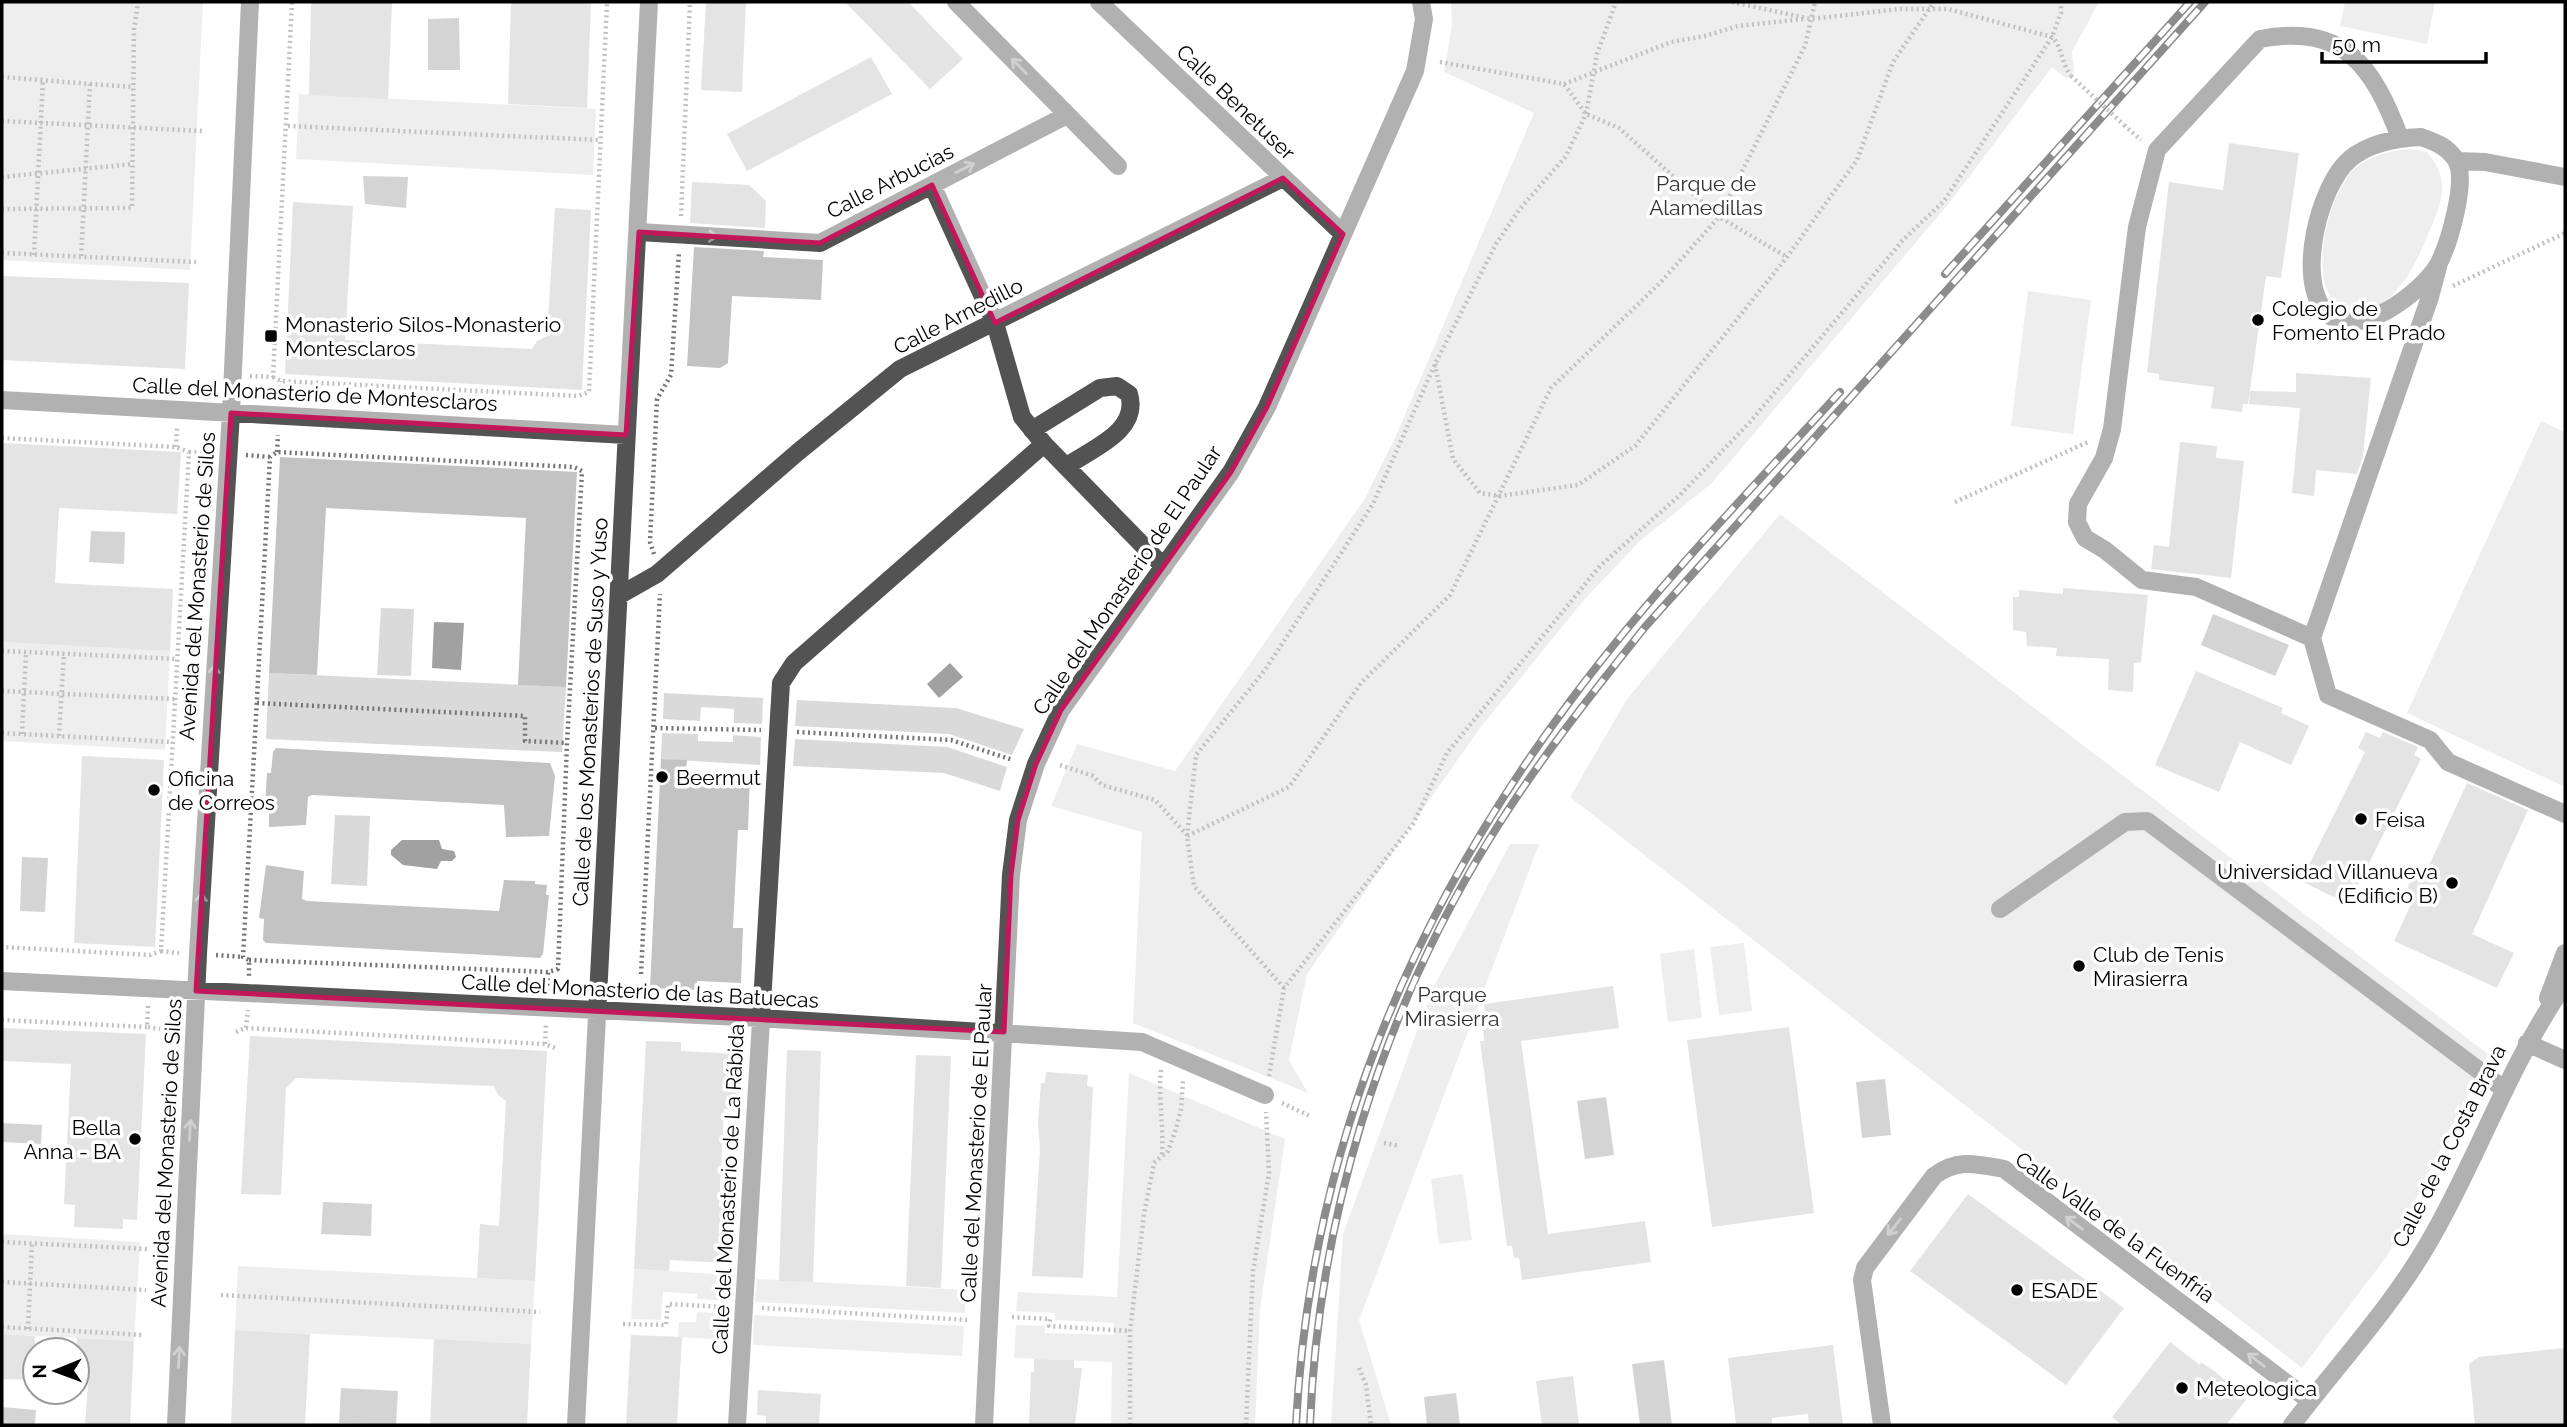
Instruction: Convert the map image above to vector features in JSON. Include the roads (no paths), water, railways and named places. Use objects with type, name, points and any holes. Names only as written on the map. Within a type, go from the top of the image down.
[{"type":"street","name":"Avenida del Monasterio de Silos","points":[[176,1425],[196,991],[231,413],[250,2]]},
{"type":"street","name":"Calle de los Monasterios de Suso y Yuso","points":[[576,1425],[649,2]]},
{"type":"street","points":[[956,2],[1118,166]]},
{"type":"street","name":"Calle Benetuser","points":[[1099,2],[1343,234]]},
{"type":"street","name":"Calle del Monasterio de El Paular","points":[[984,1425],[1011,875],[1018,820],[1036,764],[1061,710],[1231,472],[1266,407],[1415,71],[1424,19],[1421,2]]},
{"type":"street","points":[[2312,638],[2196,587],[2142,580],[2105,550],[2085,538],[2077,522],[2078,504],[2104,458],[2112,429],[2137,227],[2157,150],[2260,39],[2284,34],[2314,37],[2345,49],[2368,69],[2400,138]]},
{"type":"street","name":"Calle Arbucias","points":[[639,232],[820,243],[1067,115]]},
{"type":"street","points":[[2439,263],[2420,287],[2395,306],[2361,321],[2349,323],[2330,318],[2316,301],[2312,262],[2320,211],[2333,179],[2351,158],[2400,138],[2421,137],[2443,145],[2456,161],[2460,178],[2458,202],[2430,297],[2312,638],[2328,695],[2430,740],[2448,762],[2565,814]]},
{"type":"street","points":[[2456,161],[2485,162],[2565,177]]},
{"type":"street","name":"Calle Arnedillo","points":[[620,595],[657,574],[798,452],[900,369],[1283,178]]},
{"type":"street","points":[[932,185],[995,323],[1023,417],[1044,444],[1164,567]]},
{"type":"street","points":[[1031,430],[1100,388],[1117,386],[1129,394],[1132,412],[1127,426],[1067,466]]},
{"type":"street","name":"Calle del Monasterio de Montesclaros","points":[[2,400],[626,435]]},
{"type":"street","name":"Calle del Monasterio de La Rábida","points":[[737,1425],[776,731],[784,675],[1044,444]]},
{"type":"street","points":[[2000,909],[2125,822],[2147,821],[2505,1090]]},
{"type":"street","name":"Calle de la Costa Brava","points":[[2541,1018],[2565,953]]},
{"type":"street","name":"Calle del Monasterio de las Batuecas","points":[[2,981],[597,1013],[760,1018],[1142,1042],[1265,1095]]},
{"type":"street","name":"Calle de la Costa Brava","points":[[2292,1425],[2407,1276],[2429,1243],[2527,1043],[2565,984]]},
{"type":"street","points":[[2527,1043],[2565,1060]]},
{"type":"street","name":"Calle Valle de la Fuenfría","points":[[1882,1425],[1862,1280],[1865,1268],[1934,1177],[1947,1166],[1965,1162],[2004,1169],[2310,1401]]},
{"type":"railway","points":[[1945,274],[2190,2]]},
{"type":"railway","points":[[1310,1425],[1326,1272],[1362,1121],[1387,1048],[1417,976],[1451,907],[1489,840],[1544,758],[1645,627],[2205,2]]},
{"type":"railway","points":[[1296,1425],[1305,1324],[1322,1227],[1346,1133],[1378,1042],[1416,953],[1462,866],[1513,782],[1571,700],[1634,620],[1840,392]]},
{"type":"place","name":"Colegio de Fomento El Prado","points":[[2258,320]]},
{"type":"place","name":"Monasterio Silos-Monasterio Montesclaros","points":[[271,336]]},
{"type":"place","name":"Beermut","points":[[662,777]]},
{"type":"place","name":"Oficina de Correos","points":[[154,790]]},
{"type":"place","name":"Feisa","points":[[2361,819]]},
{"type":"place","name":"Universidad Villanueva (Edificio B)","points":[[2452,883]]},
{"type":"place","name":"Club de Tenis Mirasierra","points":[[2079,966]]},
{"type":"place","name":"Bella Anna - BA","points":[[135,1139]]},
{"type":"place","name":"ESADE","points":[[2017,1290]]},
{"type":"place","name":"Meteologica","points":[[2182,1388]]},
{"type":"park label","name":"Parque de Alamedillas","points":[[1706,195]]},
{"type":"park label","name":"Parque Mirasierra","points":[[1452,1006]]}]
